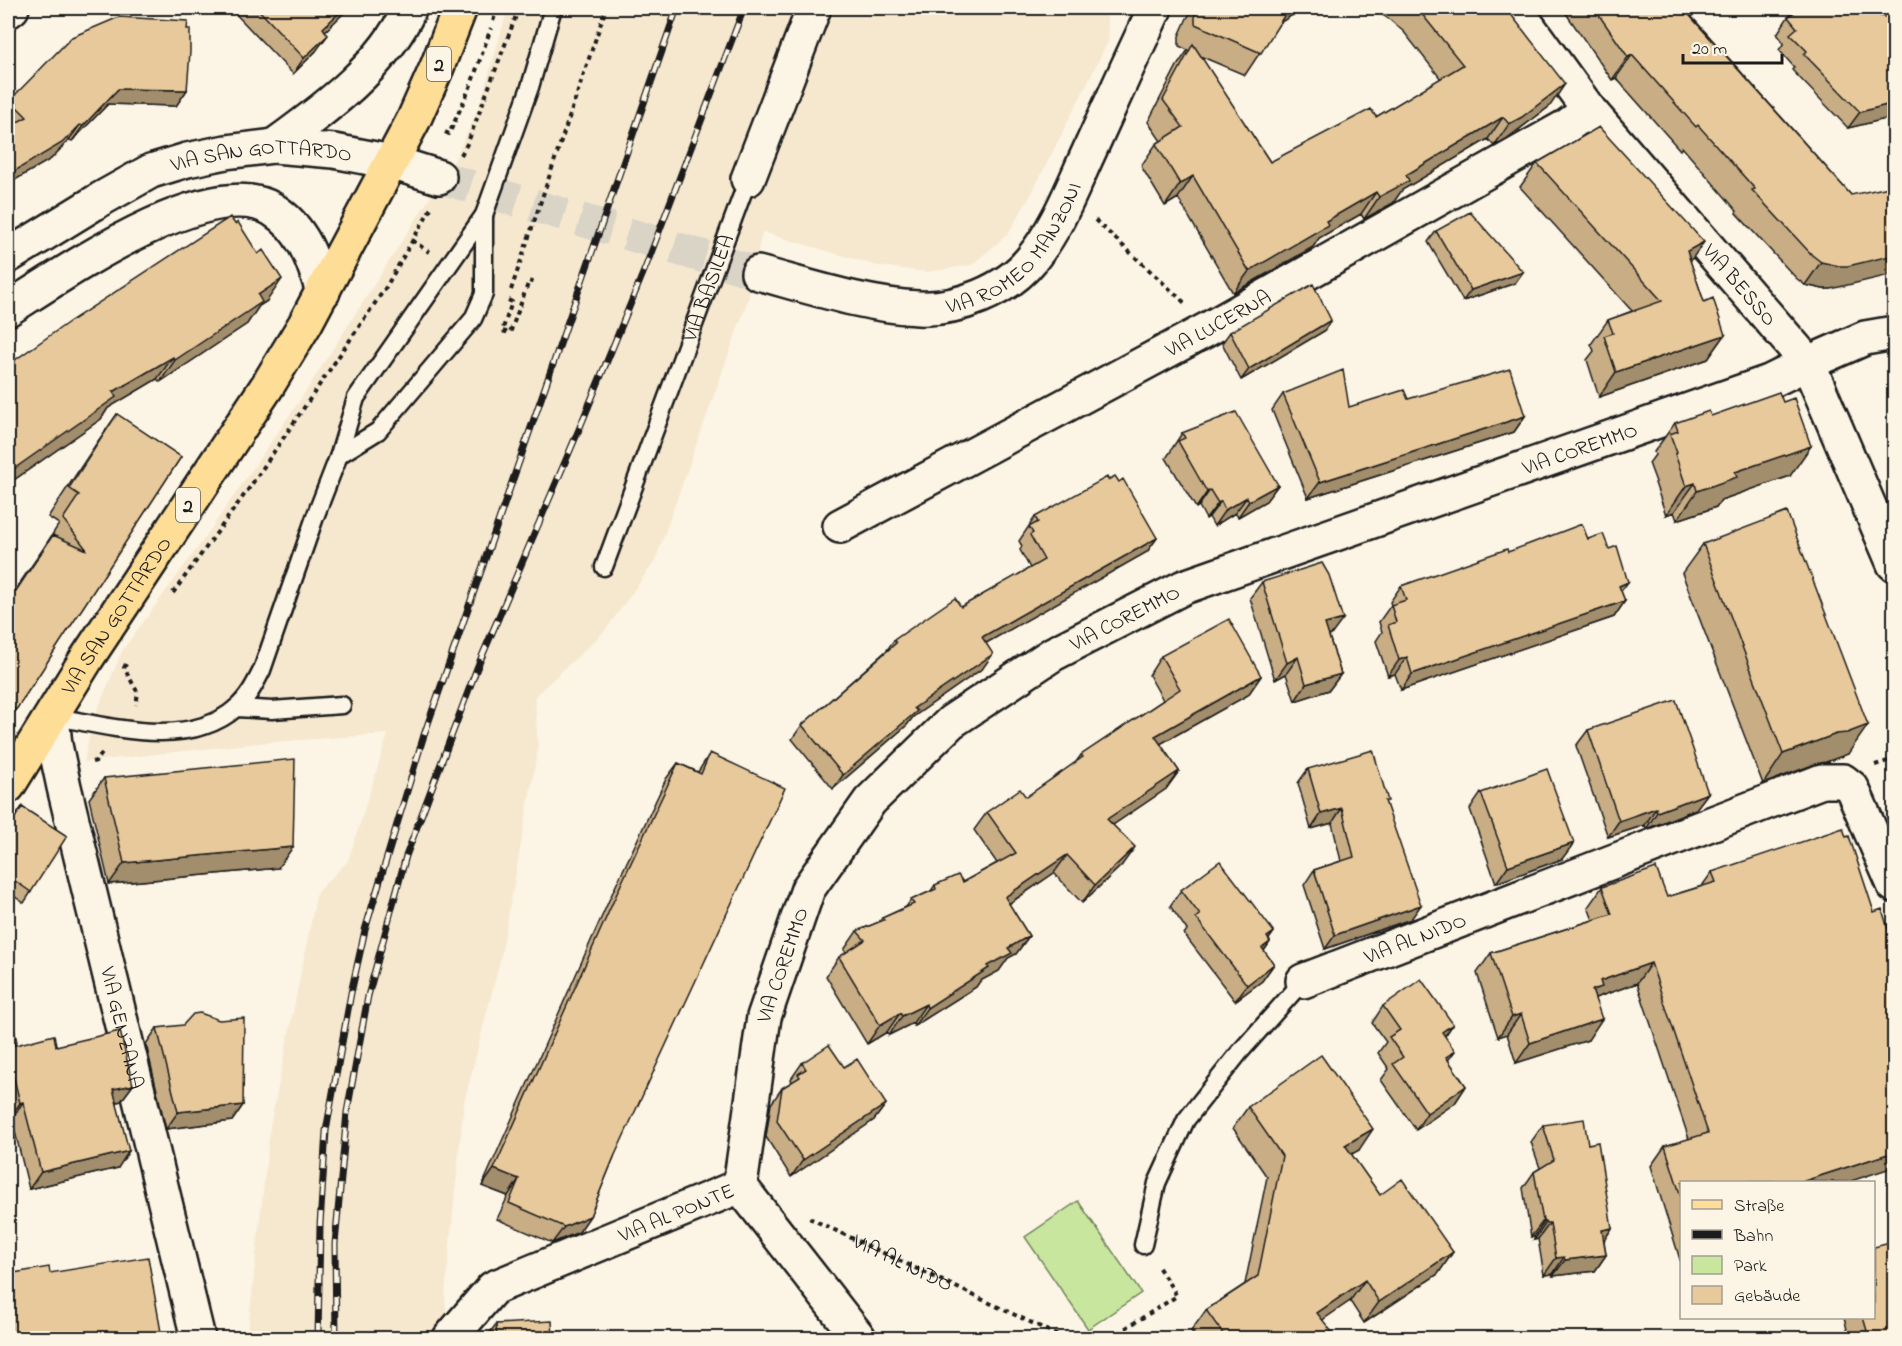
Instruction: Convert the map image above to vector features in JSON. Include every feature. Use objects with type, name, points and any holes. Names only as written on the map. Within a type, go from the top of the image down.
[{"type":"main road","name":"2","points":[[391,162],[437,67],[460,8]]},
{"type":"main road","name":"VIA SAN GOTTARDO","points":[[8,786],[135,585],[268,385],[322,292],[391,162]]},
{"type":"street","points":[[8,11],[12,8]]},
{"type":"street","points":[[274,146],[346,90],[380,55],[403,25],[411,8]]},
{"type":"street","name":"VIA BASILEA","points":[[748,179],[814,8]]},
{"type":"street","name":"VIA ROMEO MANZONI","points":[[758,273],[877,304],[920,308],[954,304],[981,295],[1009,281],[1030,261],[1052,228],[1155,8]]},
{"type":"street","name":"VIA BESSO","points":[[1515,8],[1589,110],[1808,363],[1894,564]]},
{"type":"street","name":"VIA LUCERNA","points":[[840,526],[1208,329],[1567,126],[1589,110]]},
{"type":"street","name":"VIA SAN GOTTARDO","points":[[8,256],[151,171],[187,160],[274,146],[334,152],[391,162]]},
{"type":"street","points":[[391,162],[444,180]]},
{"type":"street","name":"VIA SAN GOTTARDO","points":[[8,309],[108,248],[166,218],[228,201],[249,202],[270,208],[288,220],[300,235],[313,260],[322,292]]},
{"type":"street","name":"VIA COREMMO","points":[[740,1186],[764,1017],[808,889],[870,801],[951,722],[1053,654],[1184,587],[1769,382],[1865,338],[1894,333]]},
{"type":"street","name":"VIA GENZANA","points":[[52,716],[60,768],[198,1338]]},
{"type":"street","name":"VIA AL NIDO","points":[[1304,981],[1822,781],[1843,781],[1852,788],[1894,885]]},
{"type":"street","name":"VIA AL PONTE","points":[[450,1338],[493,1288],[740,1186],[859,1338]]},
{"type":"lane","points":[[52,716],[120,728],[162,732],[184,730],[220,719],[236,708],[251,691],[262,670],[339,455],[356,398],[484,215],[530,87],[553,8]]},
{"type":"lane","name":"VIA BASILEA","points":[[604,567],[748,179]]},
{"type":"lane","points":[[339,455],[378,430],[473,319],[484,294],[484,215]]},
{"type":"lane","points":[[236,708],[272,710],[342,705]]},
{"type":"lane","name":"VIA AL NIDO","points":[[1143,1245],[1157,1183],[1186,1120],[1239,1053],[1304,981]]},
{"type":"path","points":[[168,601],[250,488],[386,287],[444,180],[468,142],[519,8]]},
{"type":"path","points":[[502,308],[508,300],[606,8]]},
{"type":"path","points":[[1098,222],[1187,304]]},
{"type":"path","points":[[508,300],[512,302],[502,331],[510,333],[529,280],[535,283]]},
{"type":"path","points":[[60,768],[96,761],[136,705],[138,693],[123,668],[129,658]]},
{"type":"path","name":"VIA AL NIDO","points":[[805,1216],[1064,1338]]},
{"type":"path","points":[[1110,1338],[1177,1296],[1143,1245]]},
{"type":"shaded area","points":[[508,8],[1106,8],[1109,40],[1032,193],[1008,234],[972,265],[928,272],[878,266],[762,232],[748,300],[655,561],[605,631],[535,696],[538,749],[501,957],[464,1103],[445,1295],[448,1338],[247,1338],[270,1127],[317,892],[348,861],[388,734],[260,743],[84,762],[92,722],[122,651],[201,543],[300,400],[456,157],[479,107]]},
{"type":"green space","points":[[1078,1201],[1141,1293],[1088,1329],[1025,1237]]},
{"type":"building","points":[[257,8],[344,8],[323,28],[328,35],[304,58]]},
{"type":"building","points":[[1197,8],[1289,8],[1261,53],[1195,24]]},
{"type":"building","points":[[1417,8],[1506,8],[1565,84],[1522,117],[1509,124],[1503,117],[1406,175],[1409,181],[1379,197],[1376,192],[1326,221],[1328,225],[1249,271],[1193,176],[1180,184],[1156,144],[1183,127],[1163,100],[1193,44],[1270,162],[1371,109],[1376,117],[1463,65]]},
{"type":"building","points":[[1594,8],[1691,8],[1695,13],[1690,16],[1851,195],[1894,186],[1894,255],[1839,266],[1821,262],[1812,255],[1752,190],[1755,189],[1698,125],[1696,127],[1632,55],[1628,57]]},
{"type":"building","points":[[1800,8],[1847,8],[1894,19],[1894,103],[1860,112],[1804,54],[1807,51],[1790,34],[1797,28],[1788,17]]},
{"type":"building","points":[[119,17],[188,21],[190,52],[187,90],[118,89],[83,126],[80,125],[62,143],[8,175],[8,127],[27,117],[15,105],[17,104],[12,98],[72,37]]},
{"type":"building","points":[[1599,127],[1704,242],[1687,251],[1704,302],[1713,298],[1725,335],[1616,372],[1604,336],[1613,333],[1608,320],[1662,301],[1537,163]]},
{"type":"building","points":[[1470,212],[1523,272],[1471,290],[1436,231]]},
{"type":"building","points":[[230,217],[235,224],[238,222],[258,254],[263,250],[282,279],[258,295],[262,302],[175,360],[173,357],[113,392],[116,397],[15,468],[10,461],[8,462],[8,365],[69,322]]},
{"type":"building","points":[[1313,284],[1331,320],[1249,369],[1230,332]]},
{"type":"building","points":[[1510,369],[1525,416],[1320,482],[1283,394],[1343,370],[1349,407],[1404,390],[1408,399]]},
{"type":"building","points":[[1779,392],[1783,402],[1794,398],[1811,446],[1735,472],[1737,477],[1697,491],[1695,483],[1686,486],[1670,434],[1678,431],[1675,423],[1709,411],[1711,416]]},
{"type":"building","points":[[1236,412],[1278,485],[1249,501],[1247,497],[1225,510],[1221,501],[1218,503],[1210,490],[1207,492],[1178,441],[1185,438],[1182,433]]},
{"type":"building","points":[[117,414],[181,457],[16,710],[8,704],[8,585],[16,591],[53,535],[87,550],[63,519],[79,495],[69,488]]},
{"type":"building","points":[[1115,476],[1119,482],[1123,479],[1157,538],[982,637],[993,654],[914,708],[917,711],[843,775],[802,725],[896,643],[894,640],[955,598],[961,607],[1044,560],[1030,535],[1033,533],[1029,527],[1038,522],[1035,517],[1107,477],[1108,480]]},
{"type":"building","points":[[1787,512],[1868,725],[1847,733],[1836,734],[1783,754],[1703,544]]},
{"type":"building","points":[[1582,524],[1588,539],[1603,534],[1609,549],[1617,546],[1628,582],[1619,586],[1625,601],[1412,674],[1407,657],[1399,660],[1388,625],[1396,622],[1391,605],[1406,600],[1401,586],[1507,549],[1508,552]]},
{"type":"building","points":[[1322,563],[1329,575],[1343,619],[1325,624],[1341,674],[1306,684],[1298,657],[1287,663],[1262,582]]},
{"type":"building","points":[[1229,619],[1261,676],[1155,736],[1179,771],[1107,819],[1135,847],[1095,885],[1067,855],[1005,897],[1029,936],[1008,948],[1012,953],[987,966],[989,968],[927,1008],[926,1004],[902,1016],[900,1013],[880,1025],[839,957],[865,940],[857,931],[914,904],[911,900],[936,889],[935,885],[958,875],[963,882],[1016,853],[987,812],[1020,789],[1026,797],[1083,757],[1081,755],[1180,689],[1161,656]]},
{"type":"building","points":[[1676,700],[1708,793],[1657,812],[1656,808],[1619,821],[1588,730]]},
{"type":"building","points":[[1373,750],[1388,801],[1385,801],[1421,905],[1335,935],[1314,870],[1354,857],[1342,808],[1321,814],[1308,769]]},
{"type":"building","points":[[710,753],[785,788],[614,1157],[590,1216],[564,1227],[509,1203],[519,1179],[494,1169],[622,882],[678,763],[701,774]]},
{"type":"building","points":[[295,759],[293,847],[124,863],[104,778]]},
{"type":"building","points":[[1547,769],[1574,843],[1508,866],[1481,793]]},
{"type":"building","points":[[22,807],[67,836],[31,892],[8,876],[8,828]]},
{"type":"building","points":[[1843,828],[1846,837],[1849,836],[1874,912],[1882,909],[1894,949],[1894,1152],[1804,1181],[1680,1181],[1680,1194],[1665,1146],[1708,1133],[1651,963],[1600,981],[1602,987],[1592,990],[1602,1019],[1530,1043],[1521,1014],[1512,1017],[1491,953],[1612,914],[1602,887],[1656,868],[1667,897],[1716,882],[1712,872]]},
{"type":"building","points":[[1220,861],[1274,932],[1267,937],[1270,942],[1262,948],[1274,964],[1247,985],[1196,918],[1200,915],[1181,890]]},
{"type":"building","points":[[1421,979],[1453,1024],[1442,1032],[1455,1051],[1446,1057],[1466,1086],[1427,1113],[1393,1064],[1403,1057],[1389,1037],[1400,1030],[1383,1006]]},
{"type":"building","points":[[8,1004],[17,1042],[8,1045]]},
{"type":"building","points":[[200,1013],[219,1020],[244,1018],[243,1105],[178,1112],[157,1028],[183,1025],[193,1014]]},
{"type":"building","points":[[120,1031],[133,1085],[113,1089],[129,1151],[41,1172],[23,1102],[20,1103],[8,1047],[54,1035],[56,1046]]},
{"type":"building","points":[[829,1045],[844,1067],[857,1059],[886,1104],[803,1160],[777,1121],[782,1088],[800,1077],[798,1074],[806,1069],[802,1063]]},
{"type":"building","points":[[1321,1055],[1373,1129],[1345,1145],[1380,1195],[1402,1179],[1453,1252],[1379,1302],[1365,1280],[1317,1313],[1332,1332],[1323,1338],[1226,1338],[1206,1310],[1258,1276],[1282,1156],[1248,1107]]},
{"type":"building","points":[[1584,1119],[1588,1144],[1598,1142],[1612,1228],[1602,1230],[1606,1255],[1565,1260],[1564,1257],[1556,1258],[1550,1223],[1543,1221],[1534,1172],[1554,1160],[1543,1125]]},
{"type":"building","points":[[1894,1242],[1894,1338],[1869,1338],[1864,1319],[1875,1319],[1875,1247]]},
{"type":"building","points":[[148,1257],[162,1338],[8,1338],[8,1274],[49,1267],[50,1273]]},
{"type":"building","points":[[552,1321],[553,1338],[497,1338],[496,1324]]},
{"type":"tunnel","points":[[439,177],[758,273]]},
{"type":"railway","points":[[318,1338],[320,1225],[326,1131],[365,930],[424,735],[677,8]]},
{"type":"railway","points":[[336,1338],[335,1244],[347,1112],[368,996],[406,856],[477,668],[646,266],[744,8]]}]
